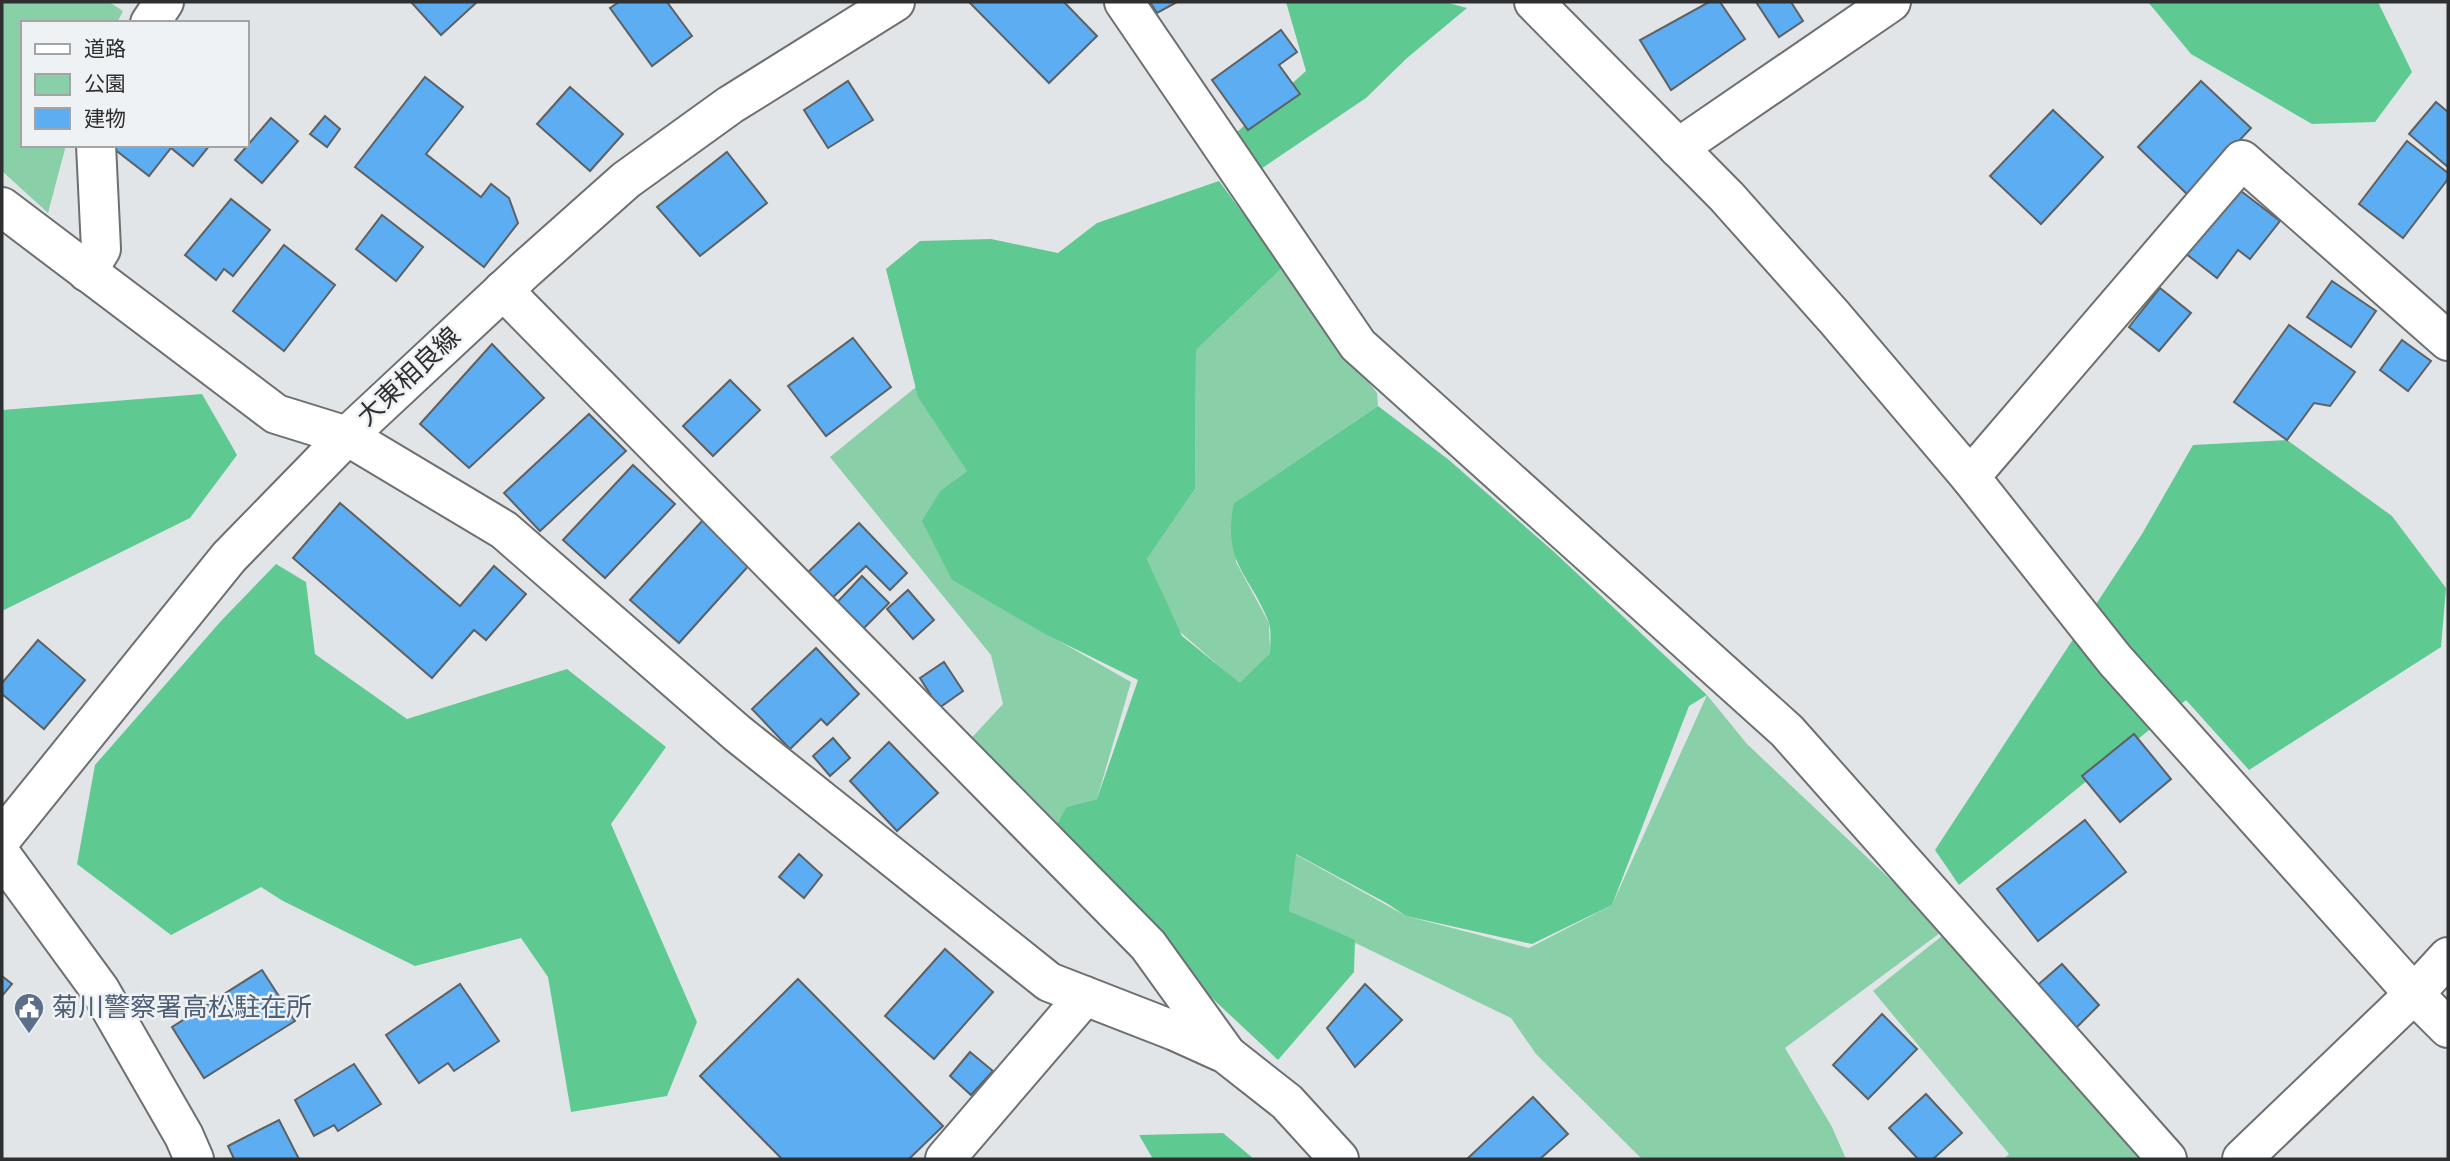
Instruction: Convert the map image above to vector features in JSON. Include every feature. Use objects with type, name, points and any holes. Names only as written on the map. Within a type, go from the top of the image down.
[{"type":"street","points":[[151,21],[164,2]]},
{"type":"street","name":"大東相良線","points":[[3,838],[229,557],[347,436],[503,290],[626,180],[730,105],[895,2]]},
{"type":"street","points":[[1124,2],[1358,345],[1787,731],[2167,1159]]},
{"type":"street","points":[[1534,2],[1727,197],[1834,317],[1970,478],[2115,660],[2414,994],[2448,1028]]},
{"type":"street","points":[[1678,148],[1891,2]]},
{"type":"street","points":[[87,272],[101,249],[96,147]]},
{"type":"street","points":[[1970,478],[2242,160],[2448,341]]},
{"type":"street","points":[[2,207],[276,414],[347,436],[504,530],[748,742],[1049,982],[1226,1054],[1287,1102],[1339,1159]]},
{"type":"street","points":[[503,290],[1148,945],[1226,1054]]},
{"type":"street","points":[[3,838],[100,990],[184,1136],[194,1159]]},
{"type":"street","points":[[2242,1159],[2414,994],[2448,957]]},
{"type":"street","points":[[945,1159],[1086,996]]},
{"type":"green space","points":[[2,2],[109,2],[123,11],[118,21],[21,21],[21,147],[65,147],[48,213],[2,171]]},
{"type":"green space","points":[[1286,2],[1445,2],[1467,8],[1407,58],[1366,98],[1255,173],[1236,133],[1306,71]]},
{"type":"green space","points":[[2148,2],[2378,2],[2412,72],[2375,122],[2312,124],[2191,54]]},
{"type":"green space","points":[[1219,181],[1283,267],[1196,350],[1195,489],[1147,559],[1182,636],[1240,683],[1270,653],[1268,620],[1234,553],[1231,523],[1234,503],[1378,406],[1449,460],[1553,551],[1707,695],[1689,706],[1612,905],[1532,944],[1406,916],[1296,854],[1289,911],[1355,940],[1354,972],[1278,1060],[1197,984],[1053,832],[1066,807],[1097,799],[1138,680],[1047,635],[952,580],[922,521],[941,490],[967,471],[918,397],[886,269],[920,241],[991,239],[1058,253],[1097,223]]},
{"type":"green space","points":[[1283,267],[1377,393],[1378,406],[1234,503],[1236,562],[1269,623],[1270,653],[1240,684],[1179,631],[1147,559],[1195,489],[1196,350]]},
{"type":"green space","points":[[916,387],[967,471],[941,490],[952,580],[1131,682],[1097,799],[1066,807],[1053,832],[965,745],[1003,704],[991,655],[830,457]]},
{"type":"green space","points":[[202,394],[237,455],[190,518],[2,611],[2,410]]},
{"type":"green space","points":[[2287,440],[2392,516],[2446,588],[2441,647],[2249,770],[2186,700],[1959,885],[1935,850],[2142,534],[2193,445]]},
{"type":"green space","points":[[276,564],[306,582],[315,654],[407,719],[567,669],[666,747],[611,824],[697,1022],[667,1096],[571,1112],[548,977],[521,938],[415,966],[283,901],[261,887],[171,935],[77,864],[95,765],[221,621]]},
{"type":"green space","points":[[1707,695],[1747,744],[1944,930],[1785,1048],[1832,1127],[1846,1159],[1642,1159],[1536,1054],[1511,1018],[1289,911],[1295,854],[1406,916],[1529,948],[1612,905]]},
{"type":"green space","points":[[1947,932],[2150,1159],[2004,1159],[2009,1154],[1873,991]]},
{"type":"green space","points":[[1223,1133],[1254,1159],[1153,1159],[1139,1135]]},
{"type":"building","points":[[411,2],[477,2],[441,35]]},
{"type":"building","points":[[619,2],[667,2],[692,36],[652,66],[610,8]]},
{"type":"building","points":[[971,2],[1064,2],[1097,36],[1049,83]]},
{"type":"building","points":[[1150,2],[1177,2],[1157,13]]},
{"type":"building","points":[[1709,2],[1720,2],[1745,39],[1671,90],[1640,40]]},
{"type":"building","points":[[1756,2],[1791,2],[1803,21],[1779,37]]},
{"type":"building","points":[[1281,30],[1297,52],[1279,65],[1300,94],[1248,130],[1212,80]]},
{"type":"building","points":[[425,77],[463,107],[426,154],[481,197],[491,184],[509,198],[518,223],[484,267],[355,167]]},
{"type":"building","points":[[848,81],[873,120],[828,148],[804,110]]},
{"type":"building","points":[[2201,81],[2251,128],[2188,195],[2138,147]]},
{"type":"building","points":[[570,87],[623,134],[590,171],[537,124]]},
{"type":"building","points":[[2436,102],[2448,112],[2448,167],[2409,134]]},
{"type":"building","points":[[2053,110],[2103,157],[2041,224],[1990,176]]},
{"type":"building","points":[[325,116],[340,129],[327,147],[310,134]]},
{"type":"building","points":[[271,118],[298,141],[262,183],[235,160]]},
{"type":"building","points":[[2407,141],[2448,173],[2448,179],[2403,238],[2359,204]]},
{"type":"building","points":[[112,147],[208,147],[193,166],[171,148],[149,176]]},
{"type":"building","points":[[727,152],[767,203],[700,256],[657,207]]},
{"type":"building","points":[[2237,188],[2280,221],[2250,259],[2238,250],[2217,278],[2185,253]]},
{"type":"building","points":[[231,199],[270,230],[233,276],[224,269],[216,280],[185,255]]},
{"type":"building","points":[[382,215],[423,247],[396,281],[356,249]]},
{"type":"building","points":[[284,245],[335,285],[284,351],[233,311]]},
{"type":"building","points":[[2332,281],[2376,311],[2351,347],[2307,317]]},
{"type":"building","points":[[2160,288],[2191,313],[2159,351],[2129,327]]},
{"type":"building","points":[[2289,325],[2355,372],[2330,406],[2314,403],[2287,440],[2234,402]]},
{"type":"building","points":[[853,338],[891,387],[826,436],[788,386]]},
{"type":"building","points":[[2402,340],[2431,361],[2408,391],[2380,370]]},
{"type":"building","points":[[492,344],[544,398],[469,468],[420,424]]},
{"type":"building","points":[[730,380],[760,410],[713,456],[683,426]]},
{"type":"building","points":[[589,414],[626,451],[540,531],[504,493]]},
{"type":"building","points":[[633,465],[675,504],[605,578],[563,540]]},
{"type":"building","points":[[340,503],[460,606],[494,566],[526,594],[486,640],[474,630],[432,678],[293,558]]},
{"type":"building","points":[[703,520],[751,563],[679,643],[630,600]]},
{"type":"building","points":[[859,523],[907,573],[890,590],[866,566],[828,602],[804,576]]},
{"type":"building","points":[[862,576],[889,603],[854,638],[828,612]]},
{"type":"building","points":[[908,590],[934,620],[913,639],[887,609]]},
{"type":"building","points":[[38,640],[85,680],[44,729],[2,694],[2,683]]},
{"type":"building","points":[[816,648],[859,694],[827,725],[821,719],[790,749],[752,709]]},
{"type":"building","points":[[944,662],[963,691],[939,708],[920,678]]},
{"type":"building","points":[[2134,734],[2171,779],[2120,822],[2082,776]]},
{"type":"building","points":[[833,738],[850,758],[830,776],[813,756]]},
{"type":"building","points":[[889,742],[938,793],[897,831],[850,781]]},
{"type":"building","points":[[2085,820],[2126,872],[2038,941],[1997,889]]},
{"type":"building","points":[[799,854],[822,875],[804,898],[779,877]]},
{"type":"building","points":[[945,949],[993,992],[934,1059],[885,1016]]},
{"type":"building","points":[[2062,964],[2099,1005],[2071,1033],[2032,990]]},
{"type":"building","points":[[262,970],[295,1021],[204,1078],[172,1027]]},
{"type":"building","points":[[2,976],[12,984],[2,996]]},
{"type":"building","points":[[798,979],[943,1126],[909,1159],[782,1159],[700,1076]]},
{"type":"building","points":[[460,984],[499,1041],[454,1071],[448,1063],[419,1083],[386,1035]]},
{"type":"building","points":[[1365,984],[1402,1020],[1355,1067],[1327,1028]]},
{"type":"building","points":[[1882,1014],[1917,1049],[1868,1099],[1833,1065]]},
{"type":"building","points":[[970,1052],[993,1071],[971,1095],[950,1076]]},
{"type":"building","points":[[354,1064],[381,1104],[338,1131],[334,1125],[314,1136],[295,1100]]},
{"type":"building","points":[[1926,1094],[1962,1133],[1933,1159],[1918,1159],[1889,1128]]},
{"type":"building","points":[[1533,1097],[1568,1134],[1540,1159],[1467,1159]]},
{"type":"building","points":[[279,1120],[299,1159],[234,1159],[228,1146]]},
{"type":"place","name":"菊川警察署高松駐在所","points":[[29,1035]]}]
